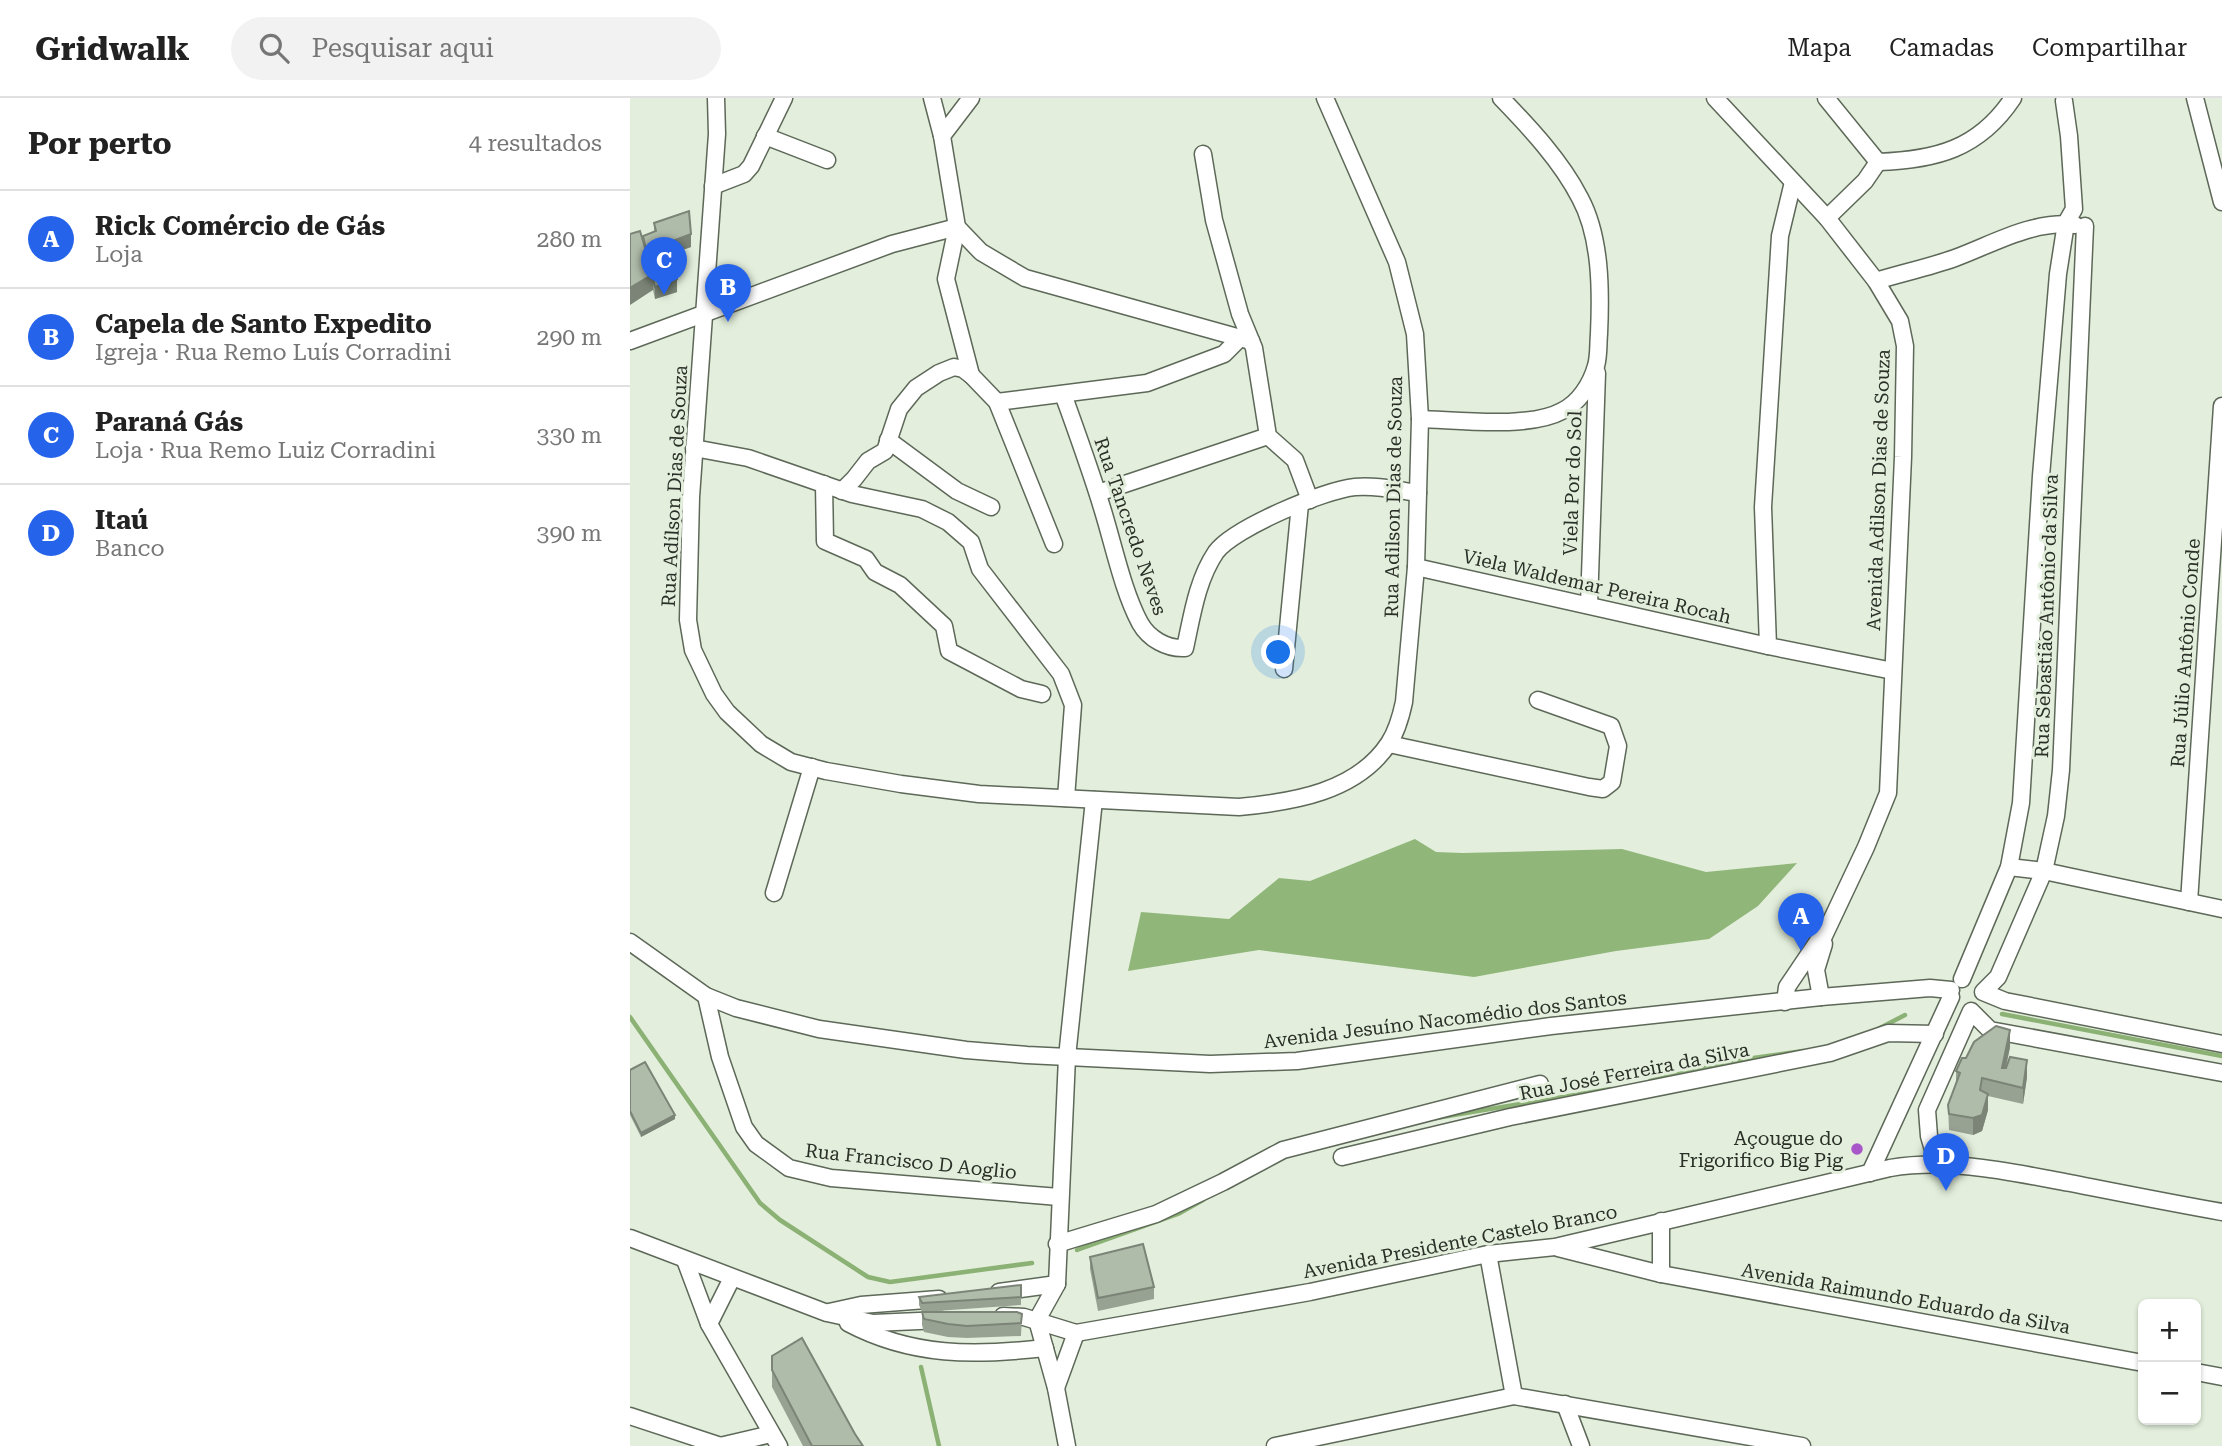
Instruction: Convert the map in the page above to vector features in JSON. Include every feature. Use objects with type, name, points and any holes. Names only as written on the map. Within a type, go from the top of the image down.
[{"type":"street","name":"Rua Adílson Dias de Souza","points":[[716,98],[717,134],[694,448],[688,620],[693,650],[714,694],[743,729],[761,744],[791,762],[901,784],[979,794],[1239,807],[1280,803],[1316,794],[1359,774],[1389,744]]},
{"type":"street","points":[[713,186],[744,174],[751,166],[783,98]]},
{"type":"street","points":[[932,98],[942,136],[957,227],[946,279],[971,376]]},
{"type":"street","points":[[942,136],[971,98]]},
{"type":"street","name":"Rua Adilson Dias de Souza","points":[[1325,98],[1401,274],[1415,334],[1420,419],[1416,567],[1404,702],[1389,744]]},
{"type":"street","name":"Viela Por do Sol","points":[[1501,98],[1563,170],[1581,199],[1591,227],[1598,266],[1599,323],[1589,605]]},
{"type":"street","name":"Avenida Adilson Dias de Souza","points":[[1715,98],[1827,218],[1876,281],[1900,321],[1905,346],[1888,793],[1823,938],[1824,945],[1816,970],[1821,997]]},
{"type":"street","points":[[1826,98],[1878,162]]},
{"type":"street","points":[[1878,162],[1915,161],[1951,151],[1990,127],[2012,98]]},
{"type":"street","points":[[2195,98],[2222,202]]},
{"type":"street","name":"Rua Sebastião Antônio da Silva","points":[[1870,1173],[2009,867],[2021,803],[2041,476],[2058,274],[2070,216],[2069,136],[2064,101]]},
{"type":"street","points":[[765,136],[827,160]]},
{"type":"street","points":[[1203,154],[1214,220],[1246,339],[1254,348],[1268,436],[1295,460],[1305,502],[1284,669]]},
{"type":"street","points":[[1827,218],[1865,181],[1878,162]]},
{"type":"street","points":[[1768,646],[1763,507],[1780,236],[1793,182]]},
{"type":"street","points":[[1876,281],[1952,259],[2070,216]]},
{"type":"street","name":"Rua Sebastião Antônio da Silva","points":[[1983,992],[1998,977],[2044,871],[2056,816],[2061,770],[2085,226],[2070,216]]},
{"type":"street","points":[[630,341],[892,244],[957,227]]},
{"type":"street","points":[[957,227],[981,252],[1025,278],[1246,339]]},
{"type":"street","points":[[997,402],[1147,383],[1224,354],[1246,339]]},
{"type":"street","points":[[1420,419],[1539,420],[1560,413],[1574,404],[1585,390],[1597,363]]},
{"type":"street","points":[[847,492],[868,461],[884,451],[899,409],[916,388],[939,373],[954,367],[963,369],[997,402],[1054,544]]},
{"type":"street","name":"Rua Tancredo Neves","points":[[1063,394],[1122,576],[1141,624],[1162,644],[1185,648],[1201,583],[1225,542],[1254,525],[1305,502]]},
{"type":"street","name":"Rua Júlio Antônio Conde","points":[[2189,902],[2222,406]]},
{"type":"street","points":[[1097,493],[1268,436]]},
{"type":"street","points":[[888,440],[957,491],[991,507]]},
{"type":"street","points":[[694,448],[748,458],[847,492],[922,509],[948,522],[971,542],[980,569],[1060,674],[1073,705],[1066,798]]},
{"type":"street","points":[[824,484],[825,541],[866,559],[875,572],[900,585],[944,626],[949,650],[1021,689],[1042,694]]},
{"type":"street","points":[[1305,502],[1332,491],[1354,487],[1418,493]]},
{"type":"street","name":"Viela Waldemar Pereira Rocah","points":[[1416,567],[1768,646],[1893,671]]},
{"type":"street","points":[[1389,744],[1589,787],[1603,789],[1612,782],[1618,746],[1611,726],[1538,700]]},
{"type":"street","points":[[774,893],[812,767]]},
{"type":"street","points":[[1067,1446],[1056,1388],[1037,1320],[1057,1284],[1067,1057],[1094,800]]},
{"type":"street","points":[[2009,867],[2044,871],[2222,909]]},
{"type":"street","name":"Avenida Adilson Dias de Souza","points":[[1786,1002],[1787,987],[1818,940],[1823,938]]},
{"type":"street","name":"Avenida Jesuíno Nacomédio dos Santos","points":[[630,942],[706,996],[736,1008],[819,1029],[967,1050],[1210,1064],[1297,1061],[1551,1026],[1821,997],[1930,988],[1955,989]]},
{"type":"street","points":[[2222,1044],[2005,1001],[1983,992],[1976,980],[1955,989],[1955,1006],[1971,1011],[1990,1030],[2222,1073]]},
{"type":"street","points":[[1937,1163],[1927,1110],[1971,1011],[1980,1005],[1983,992]]},
{"type":"street","name":"Rua Francisco D Aoglio","points":[[706,996],[720,1057],[744,1126],[756,1144],[789,1168],[831,1178],[1059,1197]]},
{"type":"street","name":"Rua José Ferreira da Silva","points":[[1342,1157],[1510,1117],[1830,1053],[1888,1033],[1935,1034]]},
{"type":"street","name":"Rua José Ferreira da Silva","points":[[1058,1244],[1156,1214],[1283,1150],[1540,1084]]},
{"type":"street","name":"Avenida Presidente Castelo Branco","points":[[991,1317],[1014,1316],[1037,1320],[1076,1333],[1310,1292],[1488,1254],[1555,1248],[1907,1165],[1937,1163],[2035,1177],[2222,1212]]},
{"type":"street","points":[[1661,1221],[1661,1274]]},
{"type":"street","points":[[630,1238],[827,1312],[873,1323],[964,1318]]},
{"type":"street","name":"Avenida Raimundo Eduardo da Silva","points":[[1555,1248],[1661,1274],[2138,1362]]},
{"type":"street","points":[[1488,1254],[1514,1396]]},
{"type":"street","points":[[630,1416],[721,1446],[775,1440],[709,1324],[685,1260]]},
{"type":"street","points":[[709,1324],[732,1278]]},
{"type":"street","points":[[976,1295],[1057,1284]]},
{"type":"street","points":[[827,1312],[861,1305],[949,1298]]},
{"type":"street","points":[[827,1312],[866,1333],[939,1353],[975,1354],[1045,1348]]},
{"type":"street","points":[[1056,1388],[1076,1333]]},
{"type":"street","points":[[2201,1373],[2222,1377]]},
{"type":"street","points":[[1275,1446],[1349,1439],[1514,1396],[1802,1446]]},
{"type":"street","points":[[1565,1404],[1581,1446]]},
{"type":"green space","points":[[1415,839],[1436,852],[1622,849],[1706,872],[1797,863],[1758,906],[1709,939],[1616,951],[1474,977],[1259,950],[1128,971],[1141,912],[1229,919],[1279,878],[1310,881]]},
{"type":"building","points":[[689,211],[691,234],[667,243],[677,279],[655,287],[643,236],[656,231],[654,223]]},
{"type":"building","points":[[640,231],[653,274],[630,288],[630,234]]},
{"type":"building","points":[[1996,1026],[2010,1030],[2002,1068],[2006,1068],[2010,1057],[2027,1060],[2023,1088],[1982,1078],[1980,1090],[1988,1094],[1982,1115],[1973,1118],[1949,1114],[1948,1105],[1960,1073],[1956,1071],[1962,1058],[1966,1058],[1974,1042]]},
{"type":"building","points":[[645,1062],[675,1115],[641,1133],[630,1111],[630,1070]]},
{"type":"building","points":[[1143,1244],[1154,1287],[1098,1298],[1090,1257]]},
{"type":"building","points":[[1021,1285],[1021,1297],[922,1303],[919,1297]]},
{"type":"building","points":[[922,1312],[1022,1314],[1021,1323],[967,1326],[924,1319]]},
{"type":"building","points":[[802,1338],[863,1446],[812,1446],[772,1370],[772,1356]]},
{"type":"waterway","points":[[2002,1014],[2222,1056]]},
{"type":"waterway","points":[[1878,1029],[1905,1015]]},
{"type":"waterway","points":[[630,1017],[760,1203],[780,1220],[868,1277],[890,1282],[1032,1263]]},
{"type":"waterway","points":[[1650,1081],[1739,1060],[1803,1051]]},
{"type":"waterway","points":[[1436,1118],[1611,1089]]},
{"type":"waterway","points":[[1077,1250],[1178,1214],[1203,1200]]},
{"type":"waterway","points":[[921,1367],[939,1446]]},
{"type":"place","name":"Paraná Gás","points":[[664,295]]},
{"type":"place","name":"Capela de Santo Expedito","points":[[728,322]]},
{"type":"place","name":"Rick Comércio de Gás","points":[[1801,951]]},
{"type":"place","name":"Açougue do Frigorifico Big Pig","points":[[1857,1149]]},
{"type":"place","name":"Itaú","points":[[1946,1191]]}]
